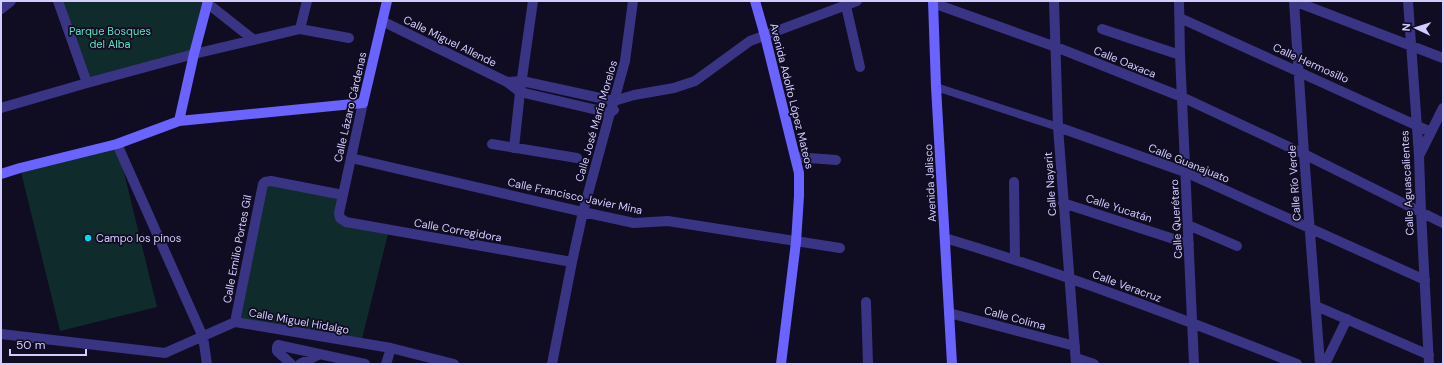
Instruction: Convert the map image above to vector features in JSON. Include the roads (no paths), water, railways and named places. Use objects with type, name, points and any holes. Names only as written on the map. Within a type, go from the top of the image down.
[{"type":"main road","name":"Calle Lázaro Cárdenas","points":[[363,103],[387,1]]},
{"type":"main road","name":"Avenida Adolfo López Mateos","points":[[755,1],[799,172],[796,242],[781,364]]},
{"type":"main road","points":[[180,121],[194,54],[208,2]]},
{"type":"main road","name":"Avenida Jalisco","points":[[933,2],[936,87],[952,364]]},
{"type":"main road","points":[[1,174],[117,144],[180,121],[363,103]]},
{"type":"street","points":[[1,9],[11,1]]},
{"type":"street","points":[[58,1],[87,83]]},
{"type":"street","points":[[300,29],[307,1]]},
{"type":"street","points":[[514,148],[520,92],[533,1]]},
{"type":"street","name":"Calle José María Morelos","points":[[552,364],[583,212],[625,61],[633,1]]},
{"type":"street","name":"Calle Miguel Allende","points":[[507,82],[522,81],[614,101],[634,95],[674,88],[695,80],[750,41],[857,1]]},
{"type":"street","name":"Calle Nayarit","points":[[1054,1],[1058,127],[1076,361]]},
{"type":"street","name":"Calle Querétaro","points":[[1179,1],[1194,364]]},
{"type":"street","points":[[1294,1],[1443,58]]},
{"type":"street","name":"Calle Río Verde","points":[[1294,1],[1320,364]]},
{"type":"street","name":"Calle Aguascalientes","points":[[1408,1],[1419,156],[1429,360]]},
{"type":"street","points":[[208,2],[254,40]]},
{"type":"street","name":"Calle Oaxaca","points":[[933,2],[1056,47],[1182,97],[1304,154],[1443,223]]},
{"type":"street","points":[[846,6],[860,67]]},
{"type":"street","name":"Calle Hermosillo","points":[[1180,18],[1431,132]]},
{"type":"street","name":"Calle Miguel Allende","points":[[382,21],[507,82],[520,92],[610,114],[634,95]]},
{"type":"street","points":[[1,108],[194,54],[300,29],[349,38]]},
{"type":"street","points":[[1102,29],[1180,54]]},
{"type":"street","name":"Calle Guanajuato","points":[[936,87],[1058,127],[1185,172],[1425,280]]},
{"type":"street","name":"Calle Lázaro Cárdenas","points":[[340,218],[339,213],[363,103]]},
{"type":"street","points":[[1419,156],[1443,108]]},
{"type":"street","points":[[117,144],[203,337],[207,364]]},
{"type":"street","points":[[492,144],[577,158]]},
{"type":"street","points":[[795,157],[836,160]]},
{"type":"street","name":"Calle Francisco Javier Mina","points":[[351,158],[634,223],[668,221],[840,248]]},
{"type":"street","name":"Calle Emilio Portes Gil","points":[[235,322],[262,187],[265,182],[271,181],[343,195]]},
{"type":"street","points":[[1014,182],[1015,260]]},
{"type":"street","name":"Calle Yucatán","points":[[1063,203],[1189,244]]},
{"type":"street","name":"Calle Corregidora","points":[[340,218],[346,222],[572,262]]},
{"type":"street","points":[[1188,225],[1237,246]]},
{"type":"street","name":"Calle Veracruz","points":[[945,238],[1069,277],[1192,322],[1297,364]]},
{"type":"street","points":[[866,302],[868,364]]},
{"type":"street","points":[[1316,306],[1347,319],[1429,360]]},
{"type":"street","name":"Calle Colima","points":[[949,313],[1075,346]]},
{"type":"street","points":[[1325,364],[1347,319]]},
{"type":"street","name":"Calle Miguel Hidalgo","points":[[1,334],[165,353],[235,322],[391,348],[454,364]]},
{"type":"street","points":[[291,364],[277,351],[278,345],[365,364]]},
{"type":"street","points":[[386,364],[391,348]]},
{"type":"street","points":[[300,364],[320,354]]},
{"type":"street","points":[[1076,361],[1094,364]]},
{"type":"place","name":"Campo los pinos","points":[[88,238]]},
{"type":"park label","name":"Parque Bosques del Alba","points":[[110,37]]}]
